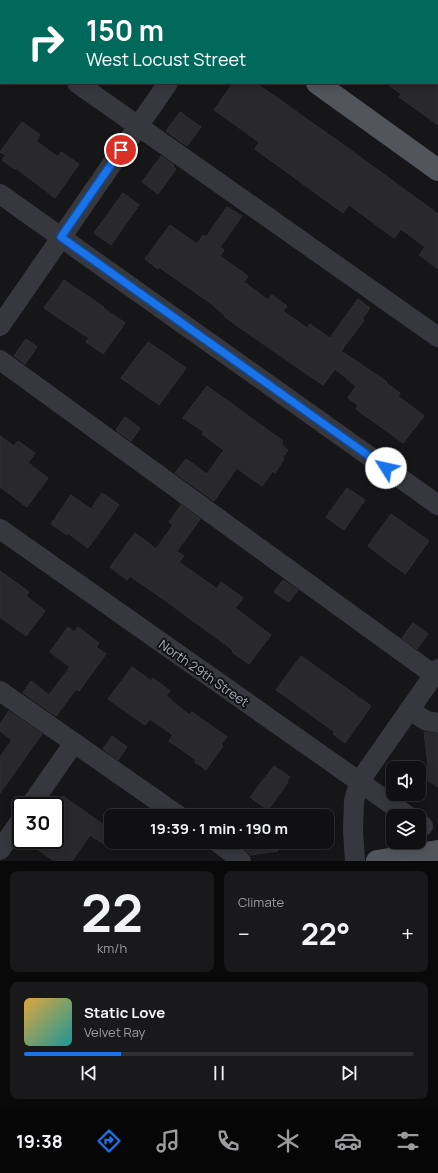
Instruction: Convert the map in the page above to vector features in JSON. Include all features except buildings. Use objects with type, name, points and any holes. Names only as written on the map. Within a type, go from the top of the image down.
[{"type":"main road","points":[[318,84],[438,170]]},
{"type":"main road","points":[[377,861],[438,851]]},
{"type":"street","points":[[78,84],[438,337]]},
{"type":"street","points":[[0,326],[167,84]]},
{"type":"street","points":[[0,194],[438,505]]},
{"type":"street","points":[[0,360],[436,672],[359,782],[354,801],[353,830],[355,861]]},
{"type":"street","name":"North 29th Street","points":[[0,529],[398,809]]},
{"type":"street","points":[[0,691],[169,809]]},
{"type":"street","points":[[409,710],[427,721],[438,723]]},
{"type":"street","points":[[36,797],[74,743]]},
{"type":"street","points":[[0,850],[12,833]]},
{"type":"street","points":[[226,849],[241,861]]},
{"type":"route","points":[[121,150],[61,237],[386,468]]}]
